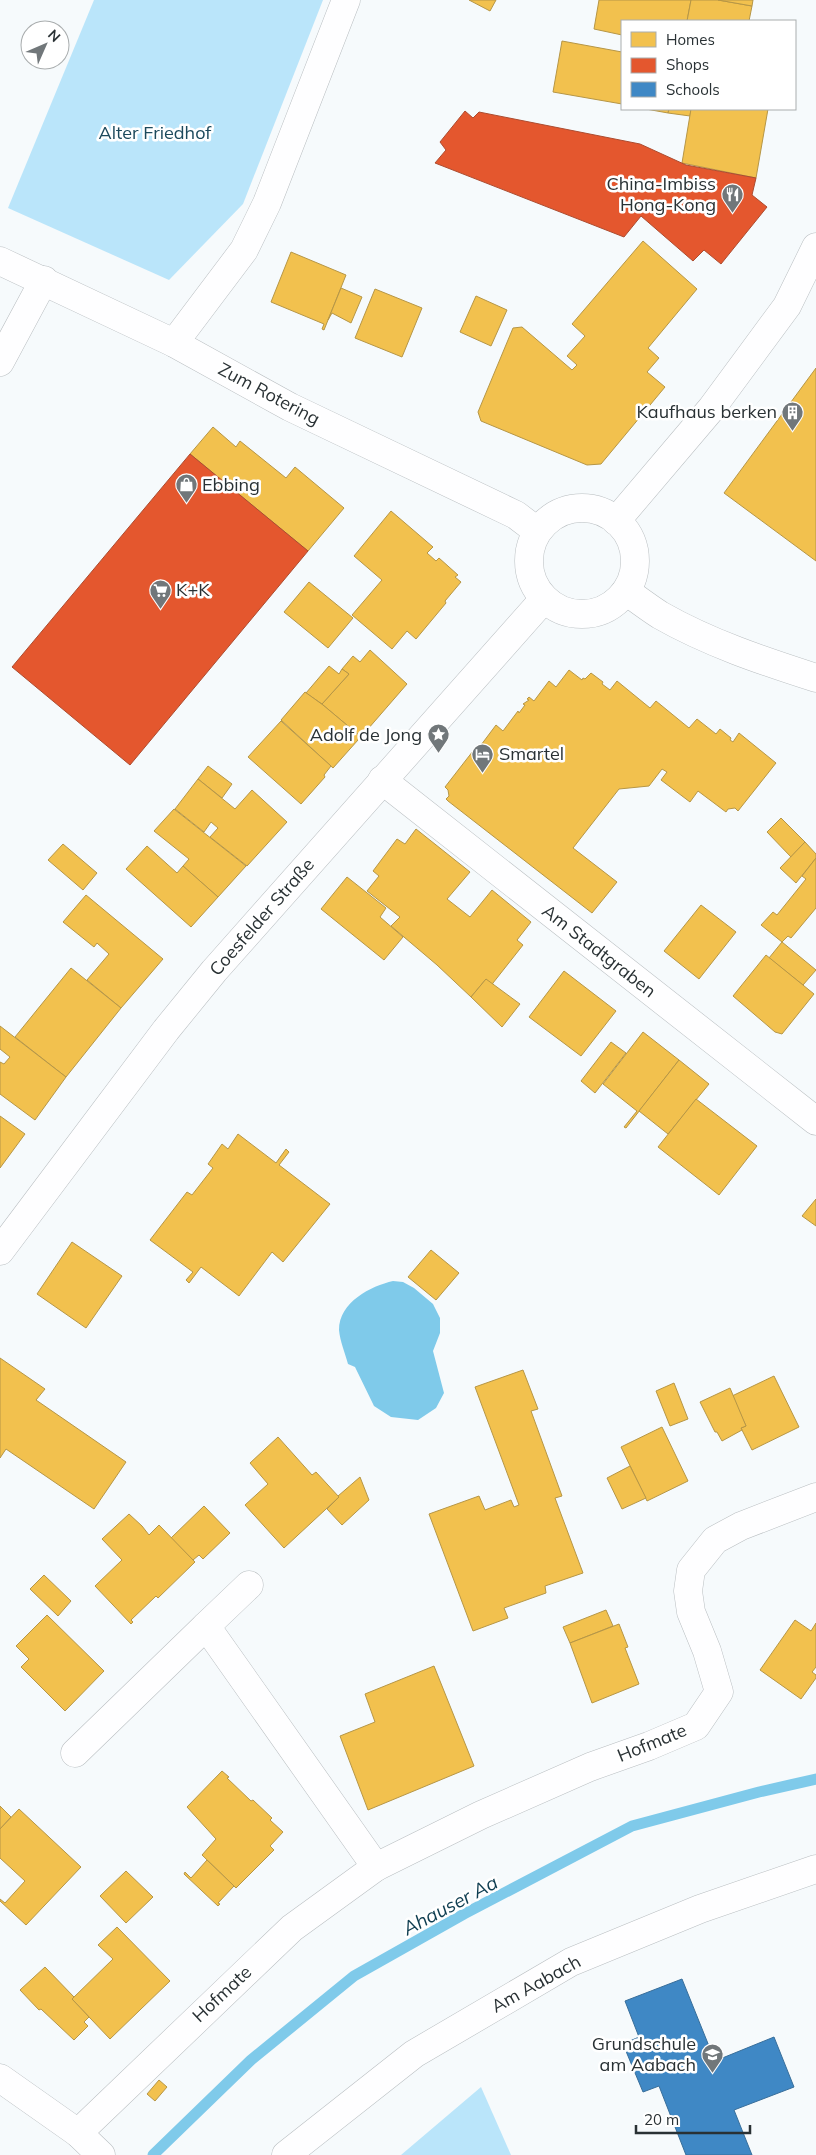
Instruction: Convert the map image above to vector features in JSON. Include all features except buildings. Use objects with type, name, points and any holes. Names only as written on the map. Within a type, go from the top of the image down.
[{"type":"street","points":[[174,343],[244,250],[267,203],[346,0]]},
{"type":"street","points":[[616,521],[711,409],[787,306],[816,247]]},
{"type":"street","name":"Zum Rotering","points":[[0,260],[174,343],[290,407],[516,515],[537,531]]},
{"type":"street","points":[[0,362],[44,280]]},
{"type":"street","points":[[585,507],[604,512],[616,521],[632,540],[636,560],[632,580],[622,596],[606,609],[587,614],[568,613],[544,599],[536,590],[529,571],[528,552],[537,531],[548,518],[566,509],[585,507]]},
{"type":"street","points":[[626,590],[660,615],[714,642],[766,662],[816,678]]},
{"type":"street","name":"Coesfelder Straße","points":[[0,1251],[166,1030],[214,971],[544,599]]},
{"type":"street","name":"Am Stadtgraben","points":[[382,780],[816,1121]]},
{"type":"street","name":"Hofmate","points":[[78,2132],[292,1928],[376,1867],[481,1815],[590,1767],[649,1746],[696,1726],[719,1692],[691,1612],[688,1591],[692,1570],[715,1540],[741,1526],[816,1497]]},
{"type":"street","points":[[74,1753],[249,1585]]},
{"type":"street","points":[[206,1626],[376,1867]]},
{"type":"street","name":"Am Aabach","points":[[286,2155],[414,2054],[571,1962],[700,1909],[816,1869]]},
{"type":"street","points":[[0,2078],[78,2132],[102,2155]]},
{"type":"green space","name":"Alter Friedhof","points":[[94,0],[323,0],[243,204],[169,280],[8,208],[65,70],[70,70],[70,58]]},
{"type":"green space","points":[[481,2087],[511,2155],[401,2155]]},
{"type":"shaded area","points":[[393,1281],[403,1282],[414,1288],[433,1304],[440,1318],[440,1333],[433,1351],[444,1393],[436,1408],[418,1420],[391,1417],[374,1406],[355,1367],[348,1364],[341,1343],[339,1330],[340,1320],[344,1311],[366,1291]]},
{"type":"waterway","name":"Ahauser Aa","points":[[153,2155],[251,2060],[354,1976],[464,1914],[632,1826],[759,1792],[816,1779]]},
{"type":"place","name":"China-Imbiss Hong-Kong","points":[[732,213]]},
{"type":"place","name":"Kaufhaus berken","points":[[793,431]]},
{"type":"place","name":"Ebbing","points":[[186,504]]},
{"type":"place","name":"K+K","points":[[160,609]]},
{"type":"place","name":"Adolf de Jong","points":[[438,754]]},
{"type":"place","name":"Smartel","points":[[483,773]]},
{"type":"place","name":"Grundschule am Aabach","points":[[712,2073]]}]
